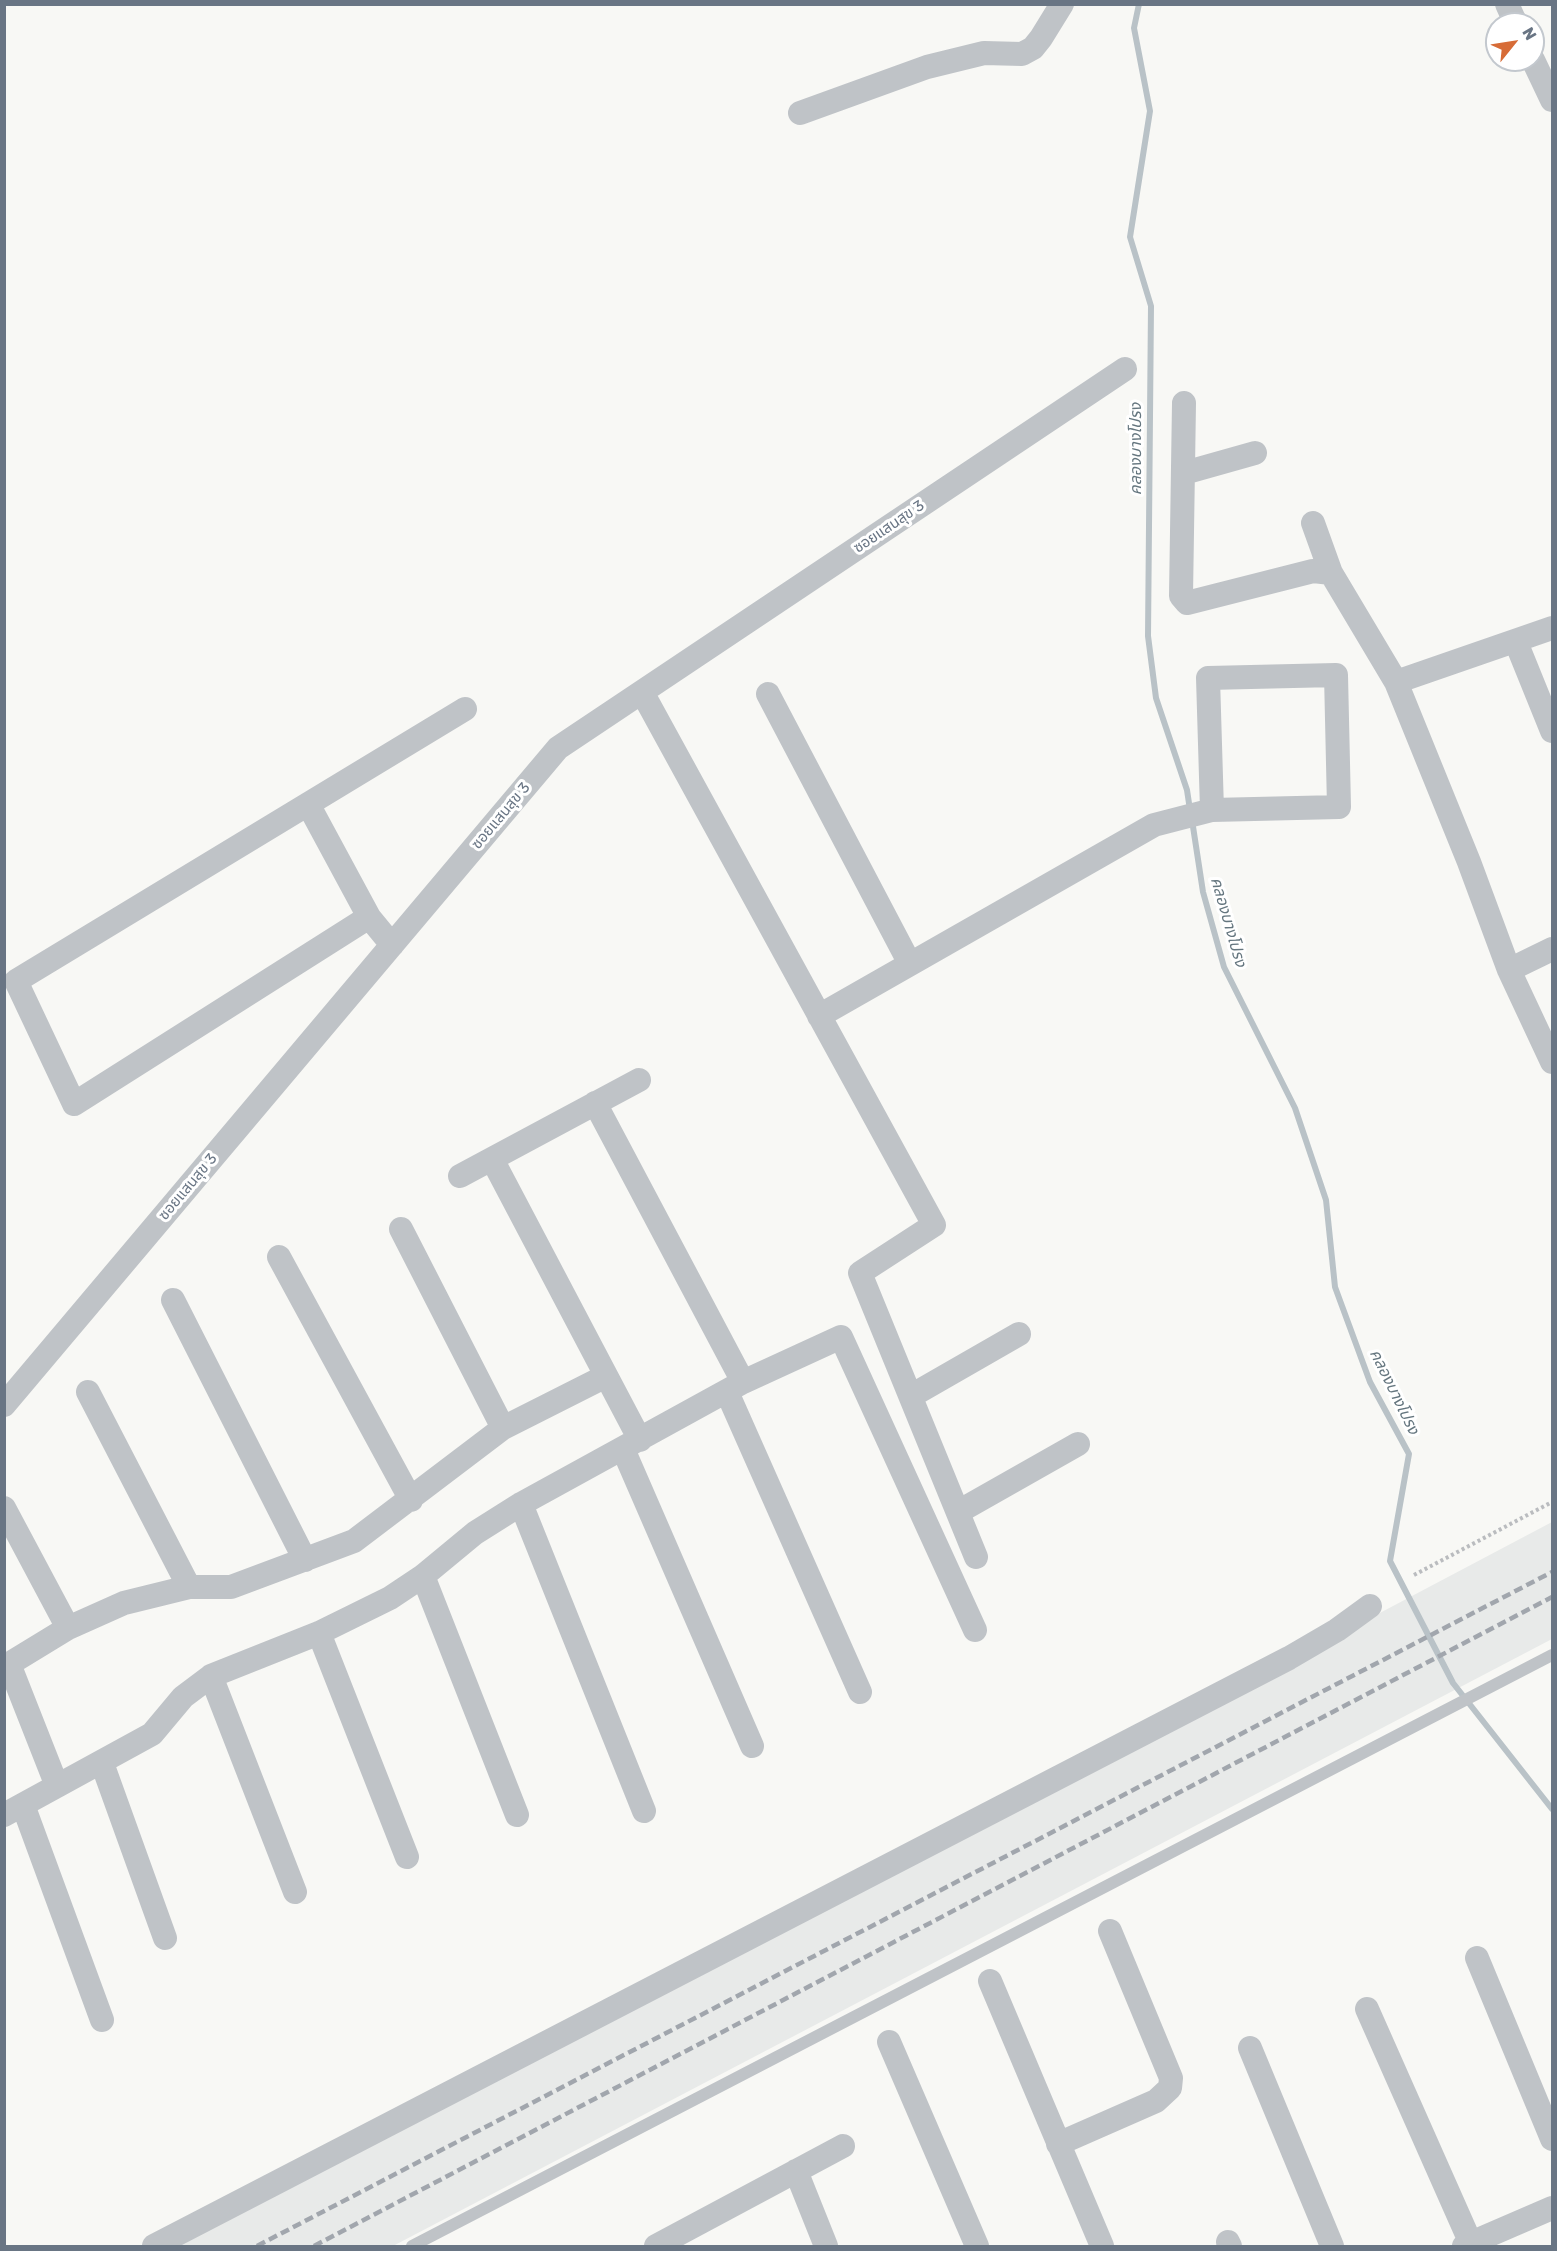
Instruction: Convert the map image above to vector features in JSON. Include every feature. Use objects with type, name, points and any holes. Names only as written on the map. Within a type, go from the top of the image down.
[{"type":"street","points":[[800,113],[927,67],[984,53],[1022,54],[1033,48],[1062,4]]},
{"type":"street","points":[[1539,72],[1552,100]]},
{"type":"street","name":"ซอยแสนสุข 3","points":[[4,1405],[558,748],[1125,369]]},
{"type":"street","points":[[1184,403],[1181,596],[1187,603],[1313,571],[1331,573]]},
{"type":"street","points":[[1184,473],[1255,453]]},
{"type":"street","points":[[1313,523],[1331,573],[1396,682],[1469,862],[1509,969],[1552,1062]]},
{"type":"street","points":[[1396,682],[1552,628]]},
{"type":"street","points":[[1516,642],[1552,731]]},
{"type":"street","points":[[819,1016],[1154,825],[1208,811],[1339,807],[1336,675],[1208,678],[1208,811]]},
{"type":"street","points":[[642,692],[934,1225],[861,1273],[976,1557]]},
{"type":"street","points":[[768,694],[910,964]]},
{"type":"street","points":[[369,917],[74,1104],[16,981],[465,709]]},
{"type":"street","points":[[308,804],[369,917],[392,945]]},
{"type":"street","points":[[1509,969],[1552,949]]},
{"type":"street","points":[[460,1176],[639,1080]]},
{"type":"street","points":[[595,1103],[735,1387],[860,1692]]},
{"type":"street","points":[[492,1159],[606,1376],[752,1746]]},
{"type":"street","points":[[401,1229],[503,1428]]},
{"type":"street","points":[[279,1257],[411,1500]]},
{"type":"street","points":[[173,1300],[305,1560]]},
{"type":"street","points":[[911,1396],[1019,1334]]},
{"type":"street","points":[[102,2020],[14,1810],[152,1734],[183,1697],[211,1676],[319,1633],[390,1598],[423,1576],[475,1533],[521,1504],[735,1387],[841,1337],[975,1630]]},
{"type":"street","points":[[57,1786],[9,1664],[68,1629],[124,1603],[189,1587],[231,1587],[354,1541],[503,1428],[606,1376]]},
{"type":"street","points":[[88,1392],[189,1587]]},
{"type":"street","points":[[958,1512],[1078,1444]]},
{"type":"street","points":[[521,1504],[644,1811]]},
{"type":"street","points":[[4,1508],[68,1629]]},
{"type":"street","points":[[423,1576],[517,1815]]},
{"type":"street","points":[[154,2247],[1279,1664],[1337,1630],[1370,1606]]},
{"type":"street","points":[[319,1633],[407,1857]]},
{"type":"street","points":[[211,1676],[295,1893]]},
{"type":"street","points":[[102,1763],[165,1938]]},
{"type":"street","points":[[1058,2144],[1156,2102],[1170,2088],[1171,2078],[1110,1931]]},
{"type":"street","points":[[1477,1958],[1552,2139]]},
{"type":"street","points":[[990,1981],[1102,2247]]},
{"type":"street","points":[[1367,2009],[1469,2246],[1552,2208]]},
{"type":"street","points":[[890,2042],[977,2247]]},
{"type":"street","points":[[1250,2048],[1332,2247]]},
{"type":"street","points":[[663,2245],[843,2146]]},
{"type":"street","points":[[796,2171],[826,2247]]},
{"type":"lane","points":[[412,2247],[1552,1655]]},
{"type":"path","points":[[1414,1575],[1552,1502]]},
{"type":"shaded area","points":[[1552,1522],[1552,1639],[393,2246],[172,2246],[481,2088]]},
{"type":"waterway","name":"คลองบางโปรง","points":[[1139,4],[1134,28],[1150,111],[1130,237],[1151,306],[1148,636],[1156,698],[1187,790],[1190,810]]},
{"type":"waterway","name":"คลองบางโปรง","points":[[1192,820],[1203,892],[1224,967],[1295,1108],[1326,1200],[1335,1287],[1370,1382],[1409,1454],[1390,1561],[1453,1683],[1552,1809]]},
{"type":"railway","points":[[257,2246],[1552,1572]]},
{"type":"railway","points":[[314,2246],[1552,1597]]}]
